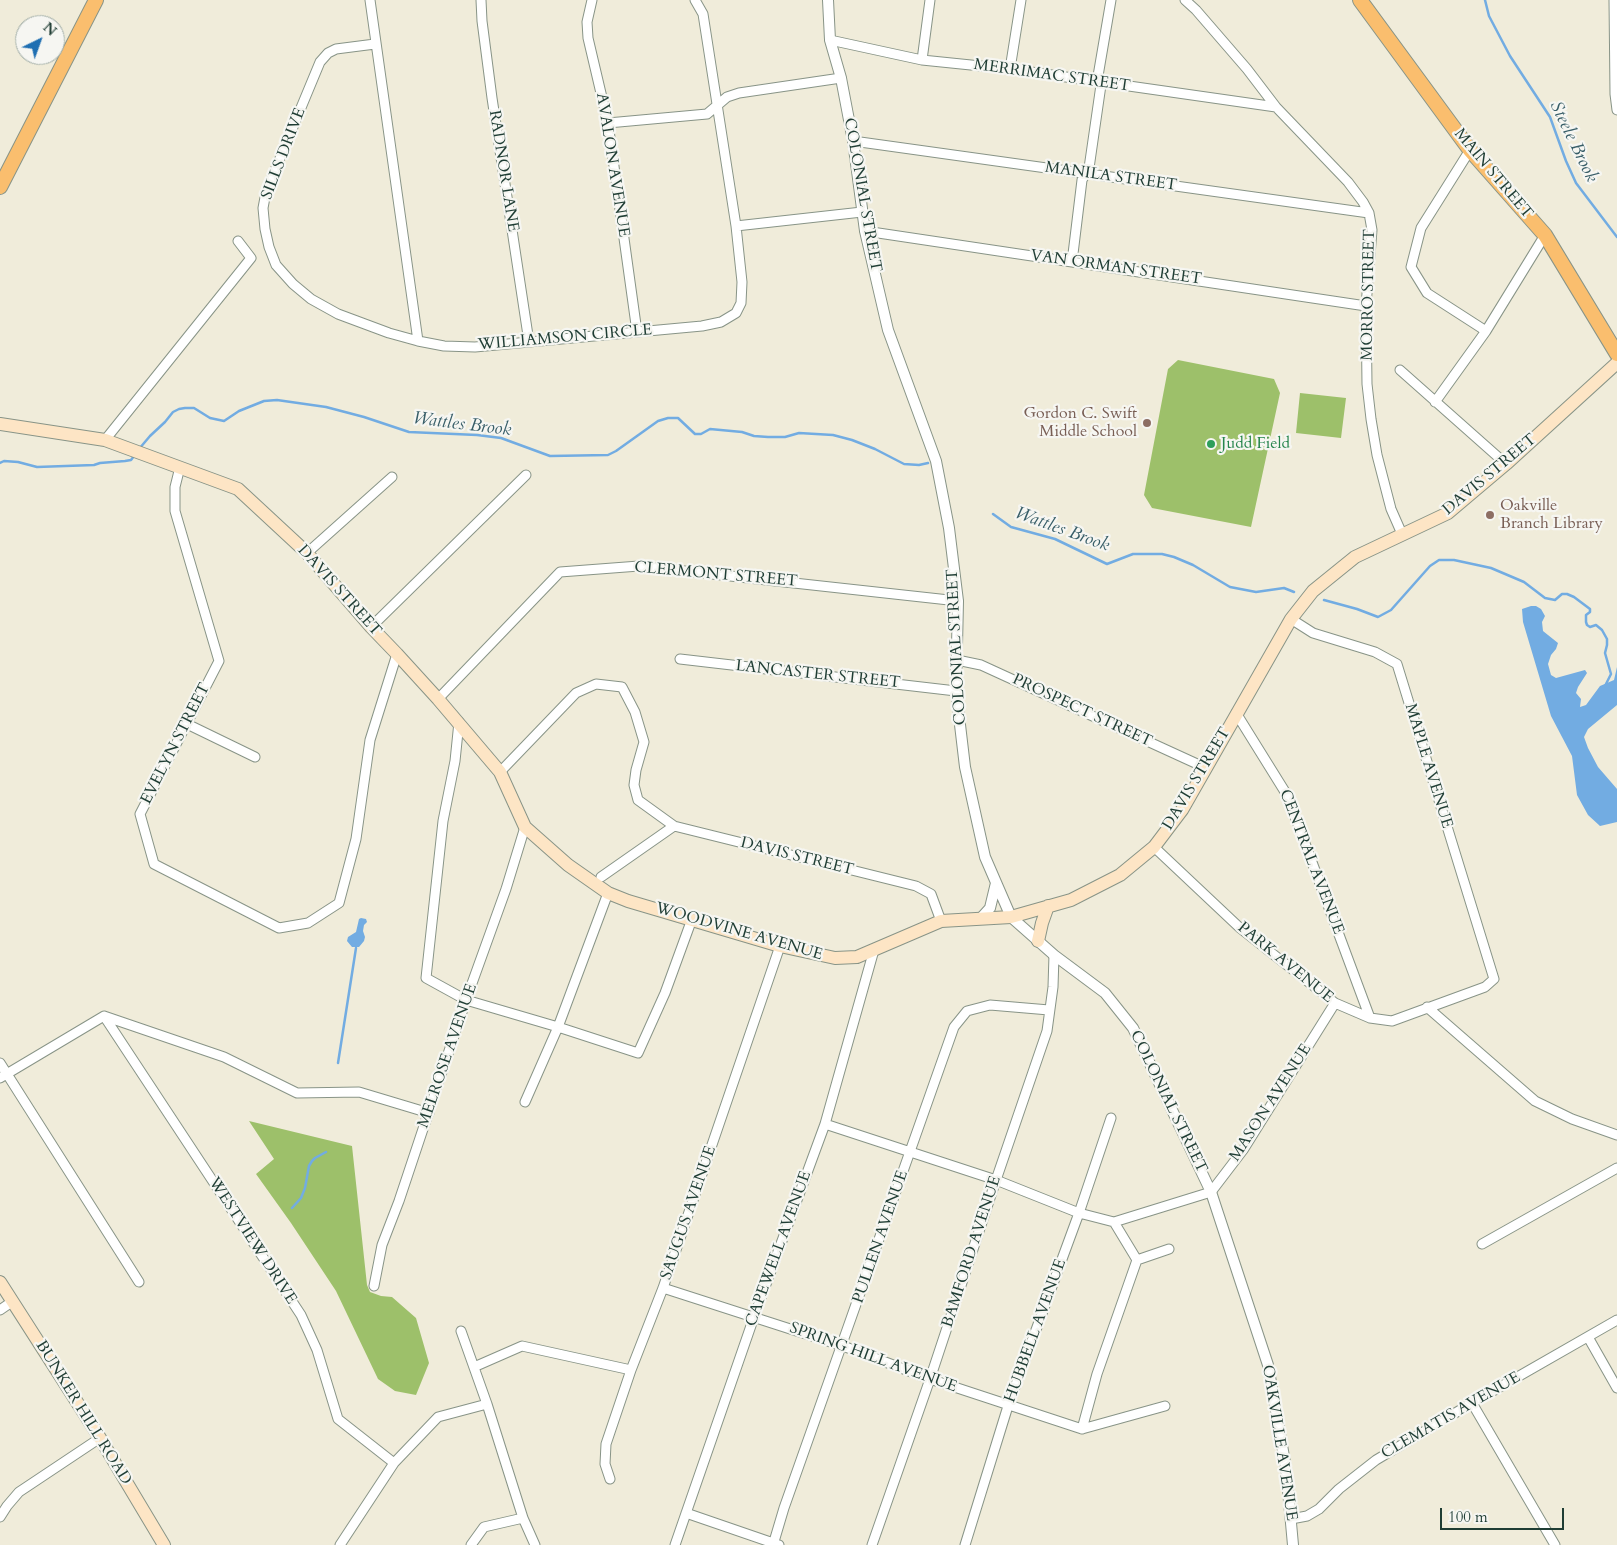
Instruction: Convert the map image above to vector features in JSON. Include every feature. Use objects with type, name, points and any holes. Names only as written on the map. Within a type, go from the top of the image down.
[{"type":"main road","points":[[0,187],[96,0]]},
{"type":"main road","name":"MAIN STREET","points":[[1360,0],[1470,150],[1545,235],[1617,354]]},
{"type":"main road","name":"DAVIS STREET","points":[[942,921],[1011,917],[1071,900],[1120,875],[1154,847],[1182,810],[1291,619],[1313,590],[1355,556],[1448,514],[1617,363]]},
{"type":"main road","name":"DAVIS STREET","points":[[0,424],[110,442],[238,489],[308,553],[371,627],[459,722],[500,772],[525,827],[568,865],[597,880]]},
{"type":"main road","name":"WOODVINE AVENUE","points":[[597,880],[608,893],[628,900],[780,946],[835,958],[857,957],[942,921]]},
{"type":"main road","points":[[1038,941],[1048,906]]},
{"type":"main road","name":"BUNKER HILL ROAD","points":[[0,1282],[100,1438],[164,1545]]},
{"type":"street","points":[[370,0],[418,341]]},
{"type":"street","name":"RADNOR LANE","points":[[481,0],[491,89],[529,342]]},
{"type":"street","name":"AVALON AVENUE","points":[[592,0],[587,22],[588,38],[608,123],[637,332]]},
{"type":"street","name":"WILLIAMSON CIRCLE","points":[[418,341],[444,346],[475,347],[702,326],[721,322],[736,313],[740,303],[742,282],[736,226],[703,14],[696,0]]},
{"type":"street","name":"COLONIAL STREET","points":[[828,0],[830,40],[841,78],[853,141],[865,231],[888,330],[936,461],[949,528],[958,601],[956,691],[965,768],[985,857],[1011,917],[1054,955],[1105,993],[1133,1028],[1211,1192],[1252,1314]]},
{"type":"street","points":[[922,60],[930,0]]},
{"type":"street","points":[[1010,69],[1021,0]]},
{"type":"street","points":[[1072,262],[1082,180],[1089,168],[1101,85],[1098,76],[1111,0]]},
{"type":"street","name":"MORRO STREET","points":[[1184,0],[1196,10],[1247,69],[1276,107],[1348,182],[1369,213],[1372,230],[1366,306],[1367,384],[1377,455],[1391,509],[1402,534]]},
{"type":"street","points":[[1614,0],[1617,110]]},
{"type":"street","name":"MERRIMAC STREET","points":[[830,40],[922,60],[1010,69],[1276,107]]},
{"type":"street","name":"SILLS DRIVE","points":[[375,44],[336,49],[328,53],[320,62],[266,192],[263,208],[265,229],[276,265],[311,299],[338,314],[389,333],[418,341]]},
{"type":"street","points":[[608,123],[707,114],[727,97],[740,93],[841,78]]},
{"type":"street","name":"MANILA STREET","points":[[853,141],[1369,213]]},
{"type":"street","points":[[1470,150],[1421,228],[1411,267],[1427,293],[1486,331]]},
{"type":"street","points":[[736,226],[862,212]]},
{"type":"street","name":"VAN ORMAN STREET","points":[[865,231],[1366,306]]},
{"type":"street","points":[[1435,402],[1486,331],[1545,235]]},
{"type":"street","points":[[110,442],[251,258],[238,241]]},
{"type":"street","points":[[1400,370],[1506,464]]},
{"type":"street","name":"EVELYN STREET","points":[[180,467],[175,487],[175,511],[219,661],[140,814],[154,864],[278,928],[308,923],[339,903],[356,839],[370,740],[397,654]]},
{"type":"street","points":[[371,627],[526,475]]},
{"type":"street","points":[[308,553],[392,477]]},
{"type":"street","name":"CLERMONT STREET","points":[[438,699],[560,572],[639,566],[958,601]]},
{"type":"street","name":"MAPLE AVENUE","points":[[1291,619],[1313,633],[1375,652],[1397,664],[1494,979]]},
{"type":"street","name":"LANCASTER STREET","points":[[680,659],[956,691]]},
{"type":"street","name":"PROSPECT STREET","points":[[957,660],[981,665],[1206,768]]},
{"type":"street","points":[[500,772],[576,693],[596,684],[622,687],[635,712],[644,742],[634,785],[638,800],[674,826],[597,880]]},
{"type":"street","name":"CENTRAL AVENUE","points":[[1236,713],[1287,795],[1370,1018]]},
{"type":"street","points":[[459,722],[455,761],[443,821],[426,978],[466,1000],[638,1053],[665,993],[692,920]]},
{"type":"street","points":[[187,724],[255,756]]},
{"type":"street","name":"DAVIS STREET","points":[[674,826],[916,886],[931,894],[942,921]]},
{"type":"street","name":"MELROSE AVENUE","points":[[374,1286],[382,1245],[506,889],[525,827]]},
{"type":"street","name":"PARK AVENUE","points":[[1154,847],[1240,928],[1335,1003],[1370,1018],[1392,1021],[1485,987],[1494,979]]},
{"type":"street","points":[[980,919],[990,908],[996,883]]},
{"type":"street","points":[[525,1102],[558,1027],[608,893]]},
{"type":"street","name":"SAUGUS AVENUE","points":[[610,1479],[605,1464],[606,1444],[631,1370],[663,1288],[780,946]]},
{"type":"street","name":"CAPEWELL AVENUE","points":[[675,1545],[754,1317],[825,1124],[874,950]]},
{"type":"street","name":"BAMFORD AVENUE","points":[[872,1545],[1047,1031],[1053,987],[1054,955]]},
{"type":"street","name":"MASON AVENUE","points":[[1211,1192],[1243,1150],[1335,1003]]},
{"type":"street","name":"PULLEN AVENUE","points":[[775,1544],[784,1508],[843,1346],[954,1027],[967,1011],[990,1005],[1049,1010]]},
{"type":"street","points":[[1427,1007],[1535,1101],[1572,1118],[1617,1135]]},
{"type":"street","points":[[3,1076],[104,1016],[224,1057],[297,1093],[359,1092],[429,1113]]},
{"type":"street","name":"WESTVIEW DRIVE","points":[[104,1016],[301,1315],[316,1350],[338,1419],[394,1463]]},
{"type":"street","points":[[0,1063],[3,1076],[139,1282]]},
{"type":"street","name":"HUBBELL AVENUE","points":[[966,1545],[1008,1406],[1079,1213],[1111,1118]]},
{"type":"street","points":[[825,1124],[996,1180],[1079,1213],[1114,1222],[1211,1192]]},
{"type":"street","points":[[1482,1244],[1617,1168]]},
{"type":"street","points":[[1114,1222],[1137,1260]]},
{"type":"street","points":[[1137,1260],[1169,1249]]},
{"type":"street","points":[[1082,1429],[1097,1374],[1137,1260]]},
{"type":"street","name":"SPRING HILL AVENUE","points":[[663,1288],[843,1346],[930,1379],[1082,1429]]},
{"type":"street","points":[[0,1310],[13,1301]]},
{"type":"street","name":"OAKVILLE AVENUE","points":[[1252,1314],[1268,1364],[1286,1468],[1293,1545]]},
{"type":"street","name":"CLEMATIS AVENUE","points":[[1291,1519],[1307,1516],[1319,1509],[1339,1489],[1376,1460],[1617,1320]]},
{"type":"street","points":[[461,1331],[487,1404],[523,1518],[535,1545]]},
{"type":"street","points":[[1588,1337],[1617,1388]]},
{"type":"street","points":[[474,1367],[522,1346],[631,1370]]},
{"type":"street","points":[[1472,1403],[1555,1545]]},
{"type":"street","points":[[340,1545],[394,1463],[438,1417],[487,1404]]},
{"type":"street","points":[[1082,1429],[1165,1406]]},
{"type":"street","points":[[0,1517],[19,1492],[100,1438]]},
{"type":"street","points":[[686,1513],[775,1544]]},
{"type":"street","points":[[470,1545],[484,1527],[523,1518]]},
{"type":"green space","name":"Judd Field","points":[[1178,360],[1274,379],[1280,393],[1251,527],[1152,508],[1144,495],[1168,369]]},
{"type":"green space","points":[[1300,393],[1346,398],[1341,438],[1296,433]]},
{"type":"green space","points":[[249,1121],[352,1146],[367,1285],[370,1292],[392,1297],[416,1318],[429,1363],[416,1395],[395,1391],[378,1379],[336,1291],[256,1174],[274,1159]]},
{"type":"water","points":[[1531,606],[1541,609],[1545,616],[1542,622],[1543,631],[1558,643],[1548,664],[1551,675],[1556,678],[1585,670],[1587,673],[1576,693],[1581,699],[1580,707],[1586,705],[1600,686],[1614,680],[1617,667],[1617,705],[1588,729],[1584,737],[1598,767],[1617,789],[1617,822],[1600,826],[1588,815],[1577,795],[1572,756],[1551,716],[1523,622],[1522,609]]},
{"type":"water","points":[[359,919],[366,919],[367,922],[364,925],[363,931],[364,941],[359,947],[352,947],[347,941],[348,937],[356,932]]},
{"type":"waterway","name":"Steele Brook","points":[[1485,0],[1489,16],[1510,56],[1550,117],[1576,183],[1617,237]]},
{"type":"waterway","name":"Wattles Brook","points":[[139,449],[173,412],[179,409],[194,408],[210,418],[224,421],[239,411],[264,401],[277,400],[326,407],[409,432],[501,438],[550,456],[608,455],[658,421],[678,418],[695,434],[701,434],[710,429],[768,437],[785,437],[799,433],[833,435],[875,449],[904,464],[919,465],[928,463]]},
{"type":"waterway","name":"Wattles Brook","points":[[0,463],[4,461],[18,462],[37,467],[94,465],[131,460],[134,456]]},
{"type":"waterway","name":"Wattles Brook","points":[[993,514],[1011,527],[1055,539],[1107,564],[1133,554],[1162,554],[1193,565],[1230,587],[1256,592],[1284,588],[1294,592]]},
{"type":"waterway","name":"Wattles Brook","points":[[1324,600],[1378,617],[1391,610],[1430,566],[1439,560],[1454,560],[1491,568],[1524,582],[1545,598],[1555,600],[1562,594],[1567,594],[1590,609],[1590,612],[1586,615],[1587,625],[1590,627],[1596,625],[1602,630],[1607,639],[1605,653],[1611,674],[1605,686]]},
{"type":"waterway","points":[[338,1063],[356,948]]},
{"type":"waterway","points":[[292,1208],[301,1198],[312,1161],[326,1152]]},
{"type":"place","name":"Gordon C. Swift Middle School","points":[[1147,423]]},
{"type":"place","name":"Judd Field","points":[[1211,444]]},
{"type":"place","name":"Oakville Branch Library","points":[[1490,515]]}]
